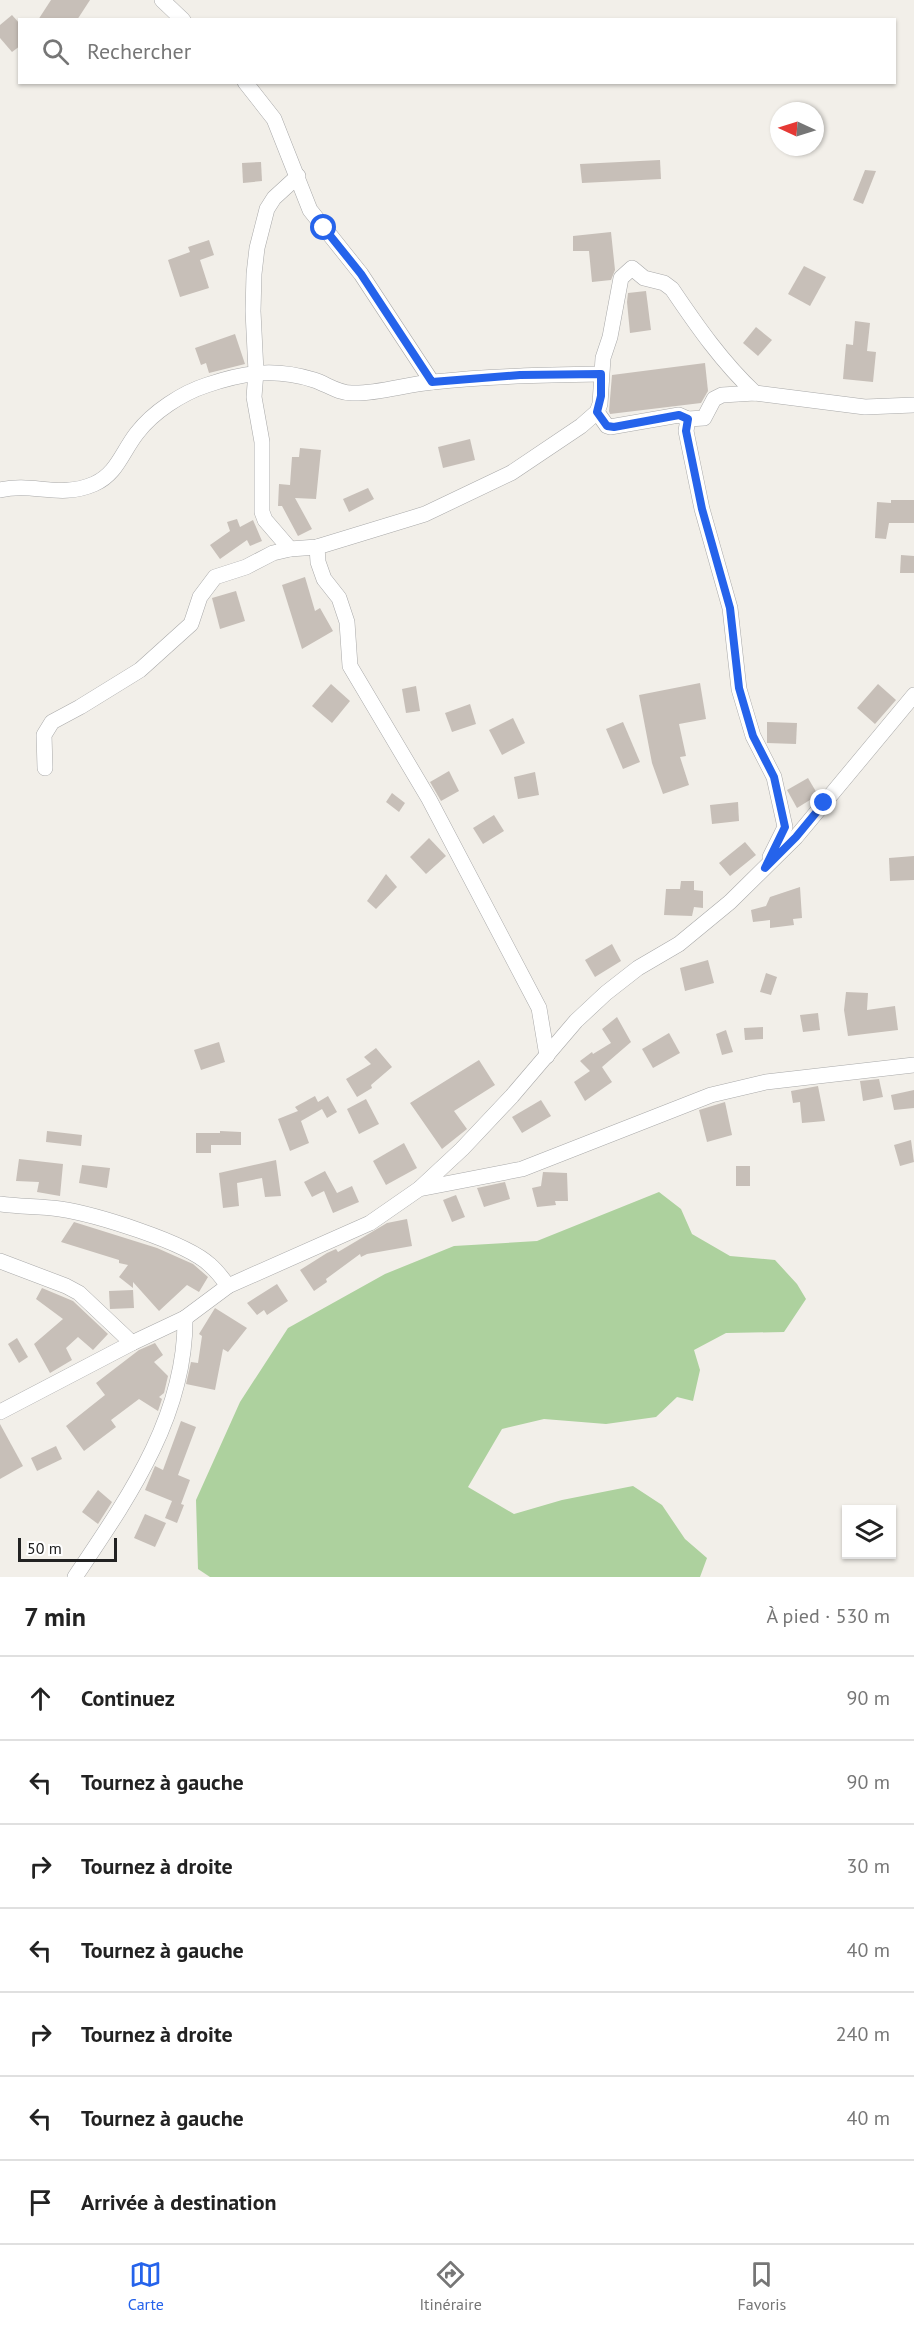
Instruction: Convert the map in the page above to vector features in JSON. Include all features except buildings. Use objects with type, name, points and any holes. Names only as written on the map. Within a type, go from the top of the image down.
[{"type":"street","points":[[162,0],[181,18]]},
{"type":"street","points":[[247,84],[274,119],[310,210],[361,274],[432,382]]},
{"type":"street","points":[[290,549],[265,520],[262,512],[262,442],[254,405],[256,372],[253,311],[257,248],[267,209],[274,198],[298,176]]},
{"type":"street","points":[[45,768],[44,735],[52,722],[140,669],[191,624],[200,597],[215,577],[246,567],[273,553],[317,547],[410,520],[497,481],[581,426],[597,412],[601,396],[601,374],[621,278],[632,268],[644,278],[664,283],[672,290],[707,340],[754,393]]},
{"type":"street","points":[[0,490],[29,487],[58,492],[95,483],[109,475],[115,468],[146,421],[172,402],[205,385],[256,372],[296,376],[316,381],[335,391],[350,394],[432,382],[520,375],[601,374]]},
{"type":"street","points":[[597,412],[610,427],[679,415],[688,419],[704,418],[714,399],[722,394],[754,393],[865,407],[914,405]]},
{"type":"street","points":[[688,419],[686,431],[702,509],[730,608],[739,688],[753,736],[774,777],[785,827],[765,868]]},
{"type":"street","points":[[317,547],[318,561],[324,579],[339,598],[347,622],[350,666],[429,799],[539,1008],[547,1056]]},
{"type":"street","points":[[0,1412],[185,1318],[228,1286],[370,1223],[419,1189],[481,1130],[576,1021],[606,993],[638,968],[679,944],[730,902],[765,868],[796,837],[914,695]]},
{"type":"street","points":[[419,1189],[522,1169],[711,1095],[737,1088],[766,1082],[914,1065]]},
{"type":"street","points":[[1,1208],[61,1209],[108,1220],[194,1254],[209,1264],[228,1286]]},
{"type":"street","points":[[0,1261],[79,1293],[132,1343]]},
{"type":"street","points":[[75,1577],[153,1452],[180,1376],[185,1346],[185,1318]]},
{"type":"green space","points":[[659,1192],[681,1209],[692,1234],[730,1256],[775,1260],[797,1284],[806,1299],[784,1332],[726,1333],[694,1350],[700,1370],[693,1401],[677,1397],[656,1417],[606,1424],[544,1419],[502,1429],[468,1487],[514,1514],[562,1500],[633,1486],[662,1505],[685,1539],[707,1558],[700,1577],[210,1577],[198,1569],[196,1500],[240,1402],[288,1328],[385,1274],[454,1246],[537,1241]]},
{"type":"route","points":[[324,228],[376,295],[432,382],[520,375],[601,374],[601,396],[597,412],[607,426],[614,427],[679,415],[688,419],[686,431],[702,509],[730,608],[739,688],[753,736],[774,777],[785,827],[765,868],[796,837],[824,803]]}]
